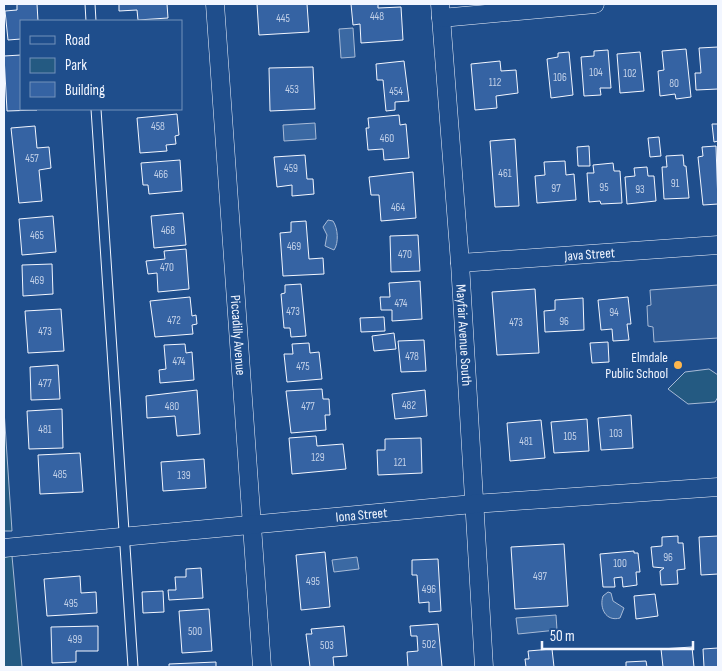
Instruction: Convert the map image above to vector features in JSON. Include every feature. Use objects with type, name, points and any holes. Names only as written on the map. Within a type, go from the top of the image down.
[{"type":"street","name":"Piccadilly Avenue","points":[[215,4],[254,524],[262,667]]},
{"type":"street","points":[[441,11],[595,4]]},
{"type":"street","name":"Mayfair Avenue South","points":[[441,11],[460,263],[484,667]]},
{"type":"street","name":"Java Street","points":[[460,263],[718,245]]},
{"type":"street","name":"Iona Street","points":[[4,548],[473,504],[718,487]]},
{"type":"lane","points":[[90,4],[91,20]]},
{"type":"lane","points":[[96,110],[132,667]]},
{"type":"green space","points":[[709,369],[718,375],[718,397],[715,402],[688,404],[668,389],[685,372]]},
{"type":"green space","points":[[4,410],[12,531],[4,531]]},
{"type":"green space","points":[[12,556],[22,667],[4,667],[4,557]]},
{"type":"shaded area","points":[[353,28],[355,57],[341,58],[339,29]]},
{"type":"shaded area","points":[[315,123],[316,139],[284,141],[283,125]]},
{"type":"shaded area","points":[[328,220],[333,221],[337,231],[337,244],[334,250],[325,246],[327,235],[323,227]]},
{"type":"shaded area","points":[[718,285],[718,338],[654,342],[653,327],[648,326],[647,306],[651,305],[650,290]]},
{"type":"shaded area","points":[[357,557],[359,569],[334,572],[332,560]]},
{"type":"shaded area","points":[[608,592],[611,593],[613,601],[624,608],[620,618],[615,619],[607,616],[603,609],[603,596]]},
{"type":"shaded area","points":[[556,615],[557,630],[518,634],[516,618]]},
{"type":"building","points":[[17,4],[37,4],[38,20],[20,20],[20,39],[8,40],[5,11],[17,10]]},
{"type":"building","points":[[119,4],[167,4],[168,18],[138,20],[137,10],[119,11]]},
{"type":"building","points":[[257,4],[307,4],[309,32],[259,35]]},
{"type":"building","points":[[351,4],[378,4],[378,8],[401,7],[403,40],[361,43],[360,24],[353,25]]},
{"type":"building","points":[[718,47],[718,89],[696,90],[695,73],[701,73],[699,48]]},
{"type":"building","points":[[686,49],[691,97],[676,99],[675,94],[660,96],[658,71],[664,70],[662,51]]},
{"type":"building","points":[[608,50],[611,88],[600,88],[601,95],[584,96],[581,57],[594,56],[594,51]]},
{"type":"building","points":[[569,52],[573,95],[551,98],[547,59],[558,57],[558,53]]},
{"type":"building","points":[[640,52],[644,91],[620,93],[617,54]]},
{"type":"building","points":[[20,55],[20,110],[37,110],[7,111],[4,56]]},
{"type":"building","points":[[404,61],[409,101],[395,102],[395,110],[386,111],[383,80],[377,80],[376,64]]},
{"type":"building","points":[[500,61],[501,71],[516,70],[518,93],[496,96],[497,108],[475,110],[471,64]]},
{"type":"building","points":[[313,67],[315,109],[270,111],[269,68]]},
{"type":"building","points":[[177,114],[179,135],[175,136],[176,144],[166,145],[167,151],[140,153],[137,118]]},
{"type":"building","points":[[399,115],[400,125],[406,124],[409,158],[384,160],[383,149],[368,150],[366,128],[369,128],[368,118]]},
{"type":"building","points":[[712,124],[718,124],[718,141],[714,142]]},
{"type":"building","points":[[35,126],[37,148],[49,147],[51,168],[39,170],[42,201],[19,203],[11,128]]},
{"type":"building","points":[[659,137],[661,156],[650,157],[648,138]]},
{"type":"building","points":[[515,139],[519,206],[495,207],[490,141]]},
{"type":"building","points":[[589,146],[590,166],[578,166],[577,147]]},
{"type":"building","points":[[716,146],[718,204],[703,205],[698,157],[703,156],[702,147]]},
{"type":"building","points":[[305,155],[307,179],[313,179],[314,194],[292,196],[292,185],[277,187],[274,157]]},
{"type":"building","points":[[683,155],[689,198],[664,199],[662,167],[667,167],[666,156]]},
{"type":"building","points":[[180,160],[182,191],[149,194],[148,185],[143,185],[141,163]]},
{"type":"building","points":[[565,161],[566,175],[574,174],[576,200],[537,203],[535,176],[545,175],[544,162]]},
{"type":"building","points":[[613,163],[614,171],[620,171],[622,203],[601,204],[600,201],[589,202],[587,173],[594,173],[593,165]]},
{"type":"building","points":[[647,167],[648,176],[654,176],[656,201],[627,204],[625,177],[635,176],[634,168]]},
{"type":"building","points":[[413,172],[416,218],[381,221],[379,195],[371,195],[369,177]]},
{"type":"building","points":[[183,213],[186,245],[154,248],[151,216]]},
{"type":"building","points":[[53,216],[56,252],[22,255],[19,219]]},
{"type":"building","points":[[306,221],[309,259],[323,258],[324,274],[283,276],[280,233],[291,232],[291,222]]},
{"type":"building","points":[[418,235],[420,271],[391,272],[390,236]]},
{"type":"building","points":[[186,249],[189,289],[158,292],[157,273],[148,274],[146,261],[165,259],[164,251]]},
{"type":"building","points":[[52,264],[53,294],[23,296],[22,265]]},
{"type":"building","points":[[420,281],[422,319],[392,321],[392,310],[381,310],[380,297],[390,297],[389,283]]},
{"type":"building","points":[[301,284],[306,336],[291,337],[290,328],[284,328],[281,294],[285,293],[285,285]]},
{"type":"building","points":[[535,289],[539,353],[497,355],[492,292]]},
{"type":"building","points":[[190,297],[192,316],[196,315],[197,324],[192,325],[193,334],[155,337],[150,301]]},
{"type":"building","points":[[628,297],[631,324],[627,324],[629,340],[613,341],[612,329],[601,330],[598,300]]},
{"type":"building","points":[[583,298],[584,330],[545,332],[544,311],[555,310],[555,300]]},
{"type":"building","points":[[61,309],[64,351],[28,353],[25,311]]},
{"type":"building","points":[[384,317],[385,331],[361,332],[360,318]]},
{"type":"building","points":[[394,333],[396,349],[374,351],[372,336]]},
{"type":"building","points":[[424,340],[426,371],[401,372],[398,341]]},
{"type":"building","points":[[608,342],[609,362],[592,363],[590,343]]},
{"type":"building","points":[[309,343],[310,353],[319,352],[322,379],[287,382],[284,354],[293,354],[292,344]]},
{"type":"building","points":[[185,344],[186,353],[192,352],[194,380],[160,383],[159,370],[166,369],[164,345]]},
{"type":"building","points":[[58,365],[60,399],[31,400],[30,367]]},
{"type":"building","points":[[322,389],[323,399],[329,399],[330,415],[325,415],[326,430],[291,433],[286,391]]},
{"type":"building","points":[[197,390],[200,434],[177,436],[175,416],[147,418],[146,396]]},
{"type":"building","points":[[425,390],[427,416],[395,419],[392,394]]},
{"type":"building","points":[[62,409],[63,448],[29,449],[27,411]]},
{"type":"building","points":[[631,415],[633,448],[601,450],[598,418]]},
{"type":"building","points":[[587,419],[589,451],[554,453],[551,422]]},
{"type":"building","points":[[541,420],[545,458],[510,461],[507,423]]},
{"type":"building","points":[[316,436],[317,446],[343,444],[346,469],[292,474],[289,438]]},
{"type":"building","points":[[421,438],[422,473],[378,475],[377,450],[385,450],[385,439]]},
{"type":"building","points":[[80,453],[83,492],[40,494],[38,455]]},
{"type":"building","points":[[204,459],[206,488],[163,491],[161,462]]},
{"type":"building","points":[[678,536],[678,543],[683,543],[685,569],[677,570],[678,584],[661,585],[660,571],[664,568],[653,567],[651,547],[662,546],[662,537]]},
{"type":"building","points":[[718,536],[718,574],[701,575],[699,537]]},
{"type":"building","points":[[564,544],[568,606],[515,609],[511,547]]},
{"type":"building","points":[[634,551],[634,553],[638,553],[640,572],[636,572],[637,585],[623,587],[622,577],[614,578],[615,587],[603,587],[600,554]]},
{"type":"building","points":[[325,552],[330,607],[301,610],[296,555]]},
{"type":"building","points":[[438,559],[441,611],[429,612],[429,602],[419,603],[417,575],[412,575],[412,560]]},
{"type":"building","points":[[201,568],[203,598],[169,600],[168,590],[176,590],[175,577],[186,577],[186,569]]},
{"type":"building","points":[[80,576],[81,593],[96,592],[97,613],[47,616],[44,579]]},
{"type":"building","points":[[163,591],[164,612],[143,613],[142,592]]},
{"type":"building","points":[[655,594],[658,616],[636,619],[634,596]]},
{"type":"building","points":[[209,609],[212,651],[182,653],[179,611]]},
{"type":"building","points":[[438,624],[442,667],[408,667],[407,652],[418,651],[417,636],[411,636],[410,626]]},
{"type":"building","points":[[98,626],[98,651],[76,651],[76,662],[52,663],[51,627]]},
{"type":"building","points":[[344,626],[347,656],[333,657],[334,667],[310,667],[306,634],[312,634],[311,629]]},
{"type":"building","points":[[692,647],[694,667],[663,667],[661,649]]},
{"type":"building","points":[[718,648],[718,667],[704,667],[703,649]]},
{"type":"building","points":[[552,649],[554,667],[526,667],[525,659],[529,659],[528,651]]},
{"type":"building","points":[[646,661],[647,667],[626,667],[626,662]]},
{"type":"building","points":[[216,662],[216,667],[169,667],[169,664]]},
{"type":"place","name":"Elmdale Public School","points":[[678,365]]}]
